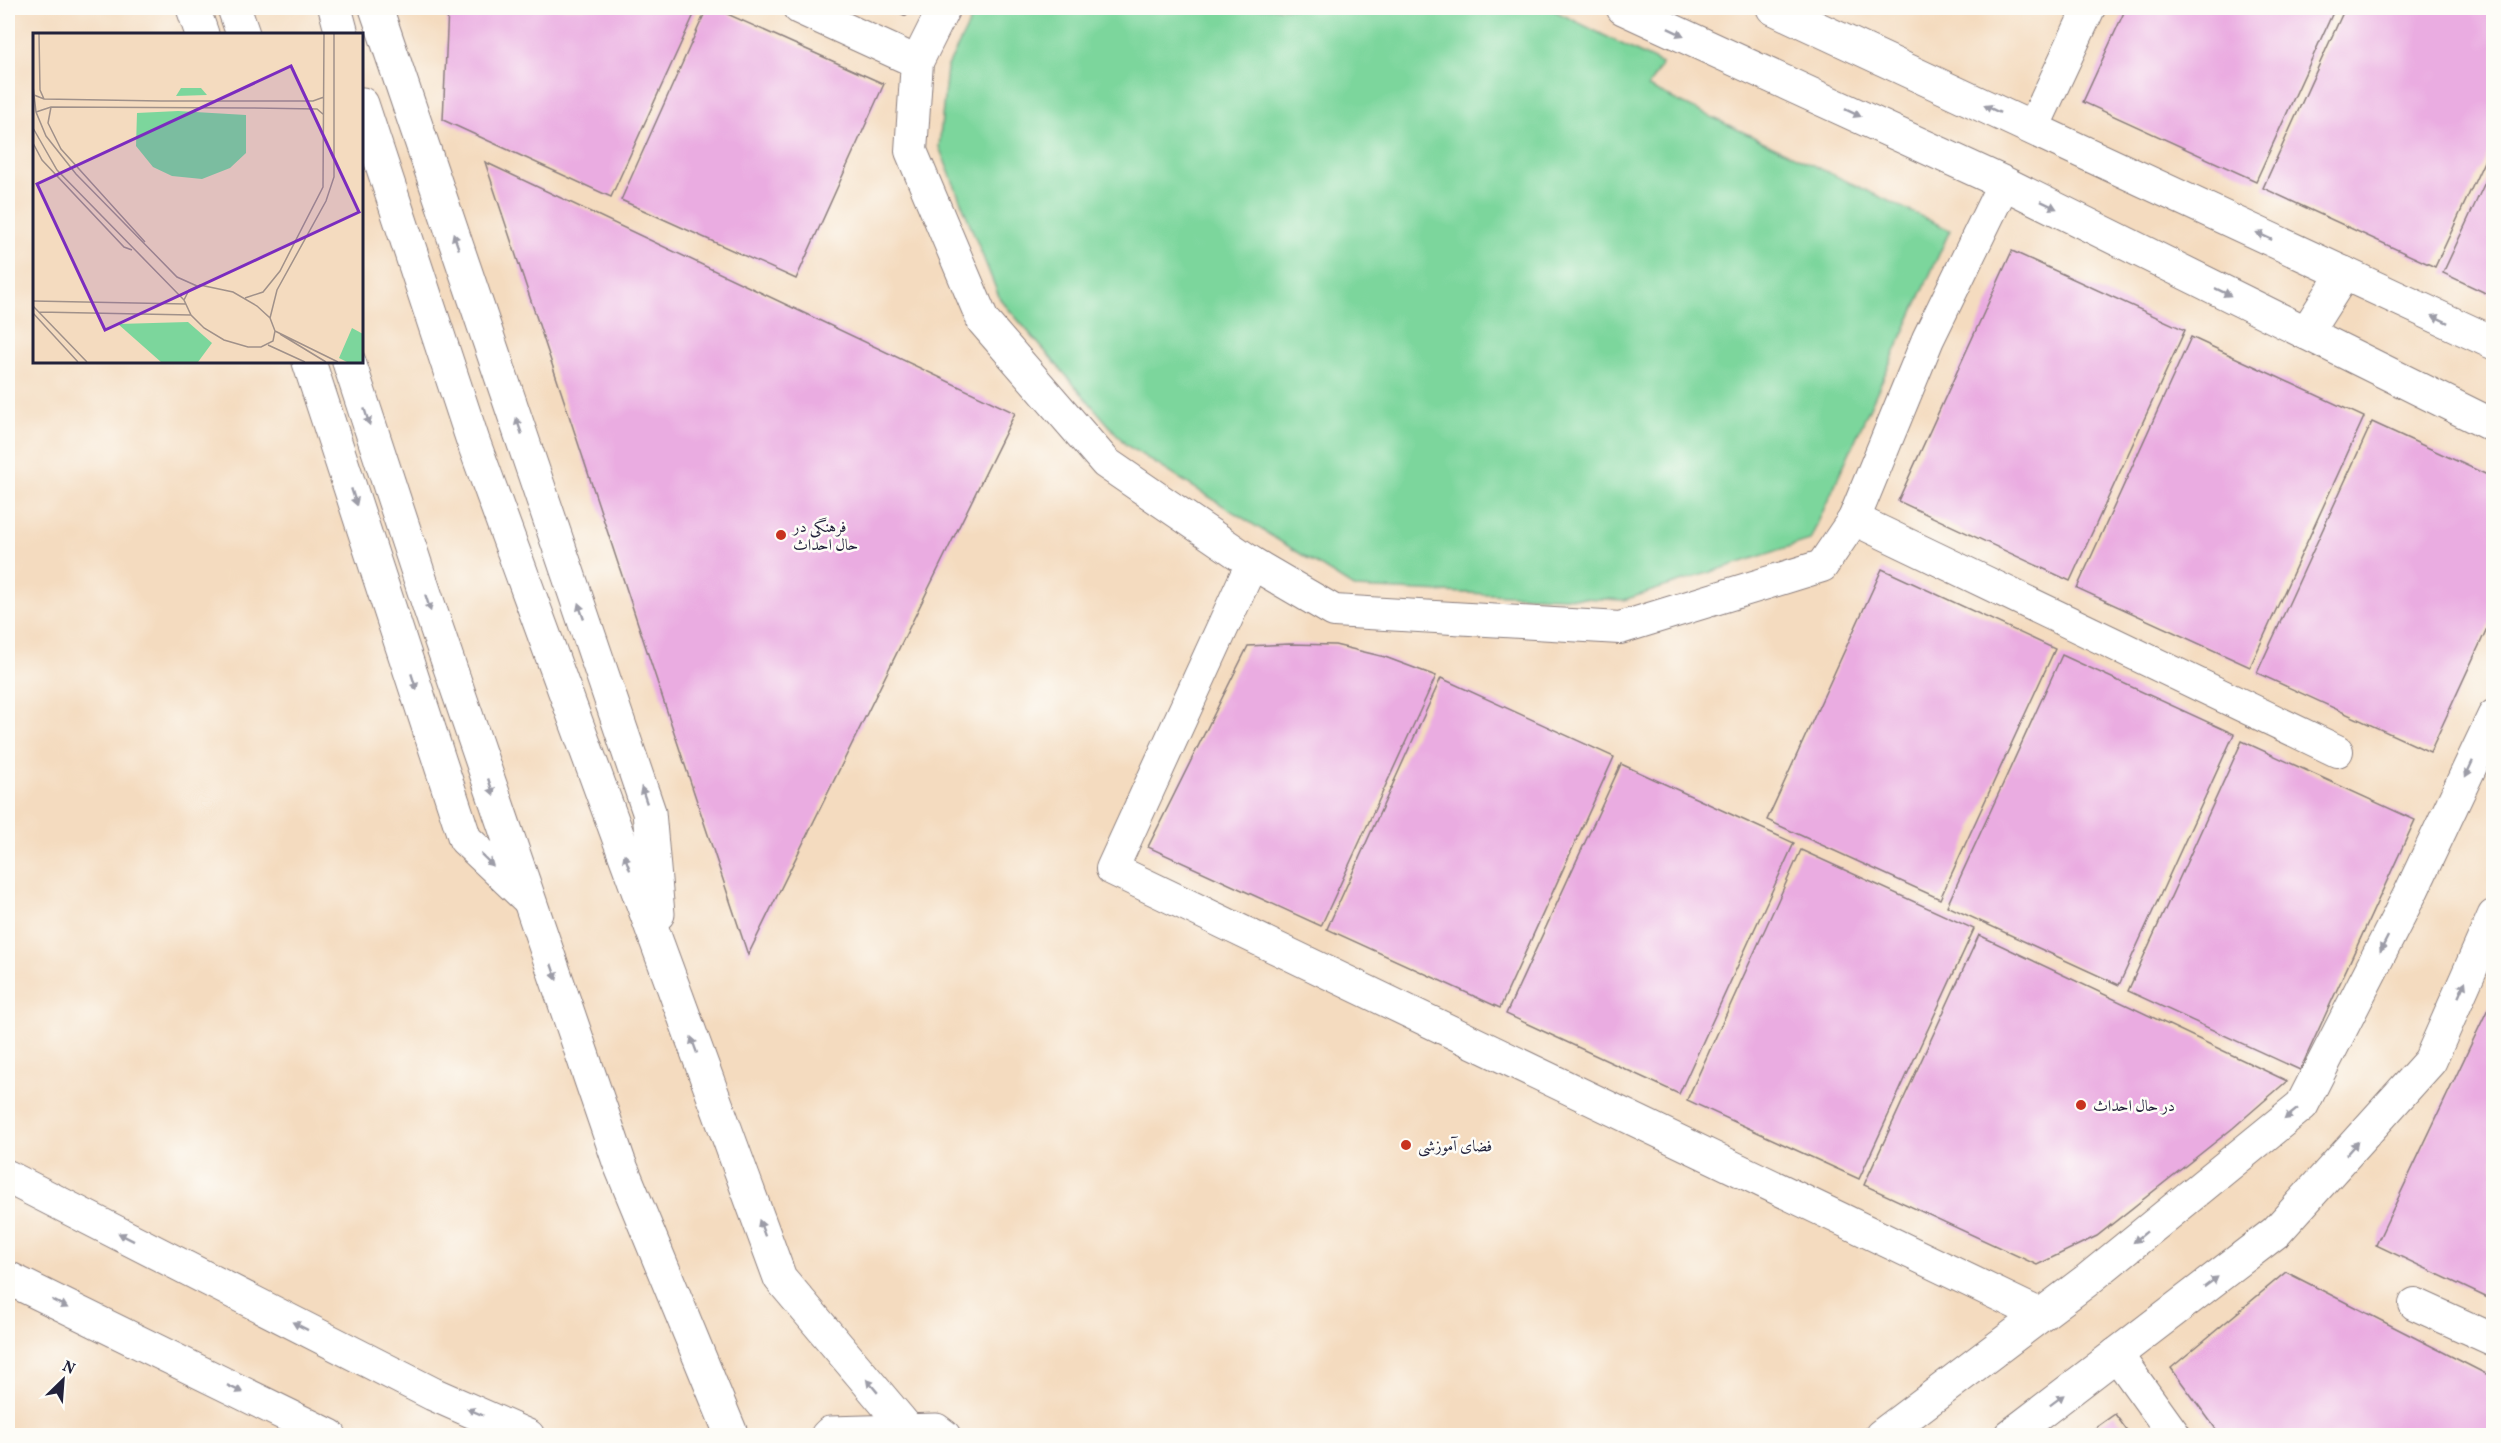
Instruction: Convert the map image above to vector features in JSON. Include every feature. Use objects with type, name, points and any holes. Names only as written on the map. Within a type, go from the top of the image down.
[{"type":"street","points":[[194,8],[202,33]]},
{"type":"street","points":[[234,8],[243,33]]},
{"type":"street","points":[[335,8],[342,33]]},
{"type":"street","points":[[376,8],[649,812],[662,957]]},
{"type":"street","points":[[799,8],[917,62]]},
{"type":"street","points":[[944,8],[917,62],[911,151],[983,321],[1106,463],[1252,563],[1334,611],[1620,628],[1822,566],[1854,519],[1928,339],[2004,183]]},
{"type":"street","points":[[1623,8],[2004,183],[2493,426]]},
{"type":"street","points":[[1775,8],[2493,343]]},
{"type":"street","points":[[2032,128],[2089,8]]},
{"type":"street","points":[[392,56],[363,109],[473,441],[780,1278],[909,1431]]},
{"type":"street","points":[[2306,333],[2344,273]]},
{"type":"street","points":[[309,363],[465,839],[530,900]]},
{"type":"street","points":[[349,363],[429,606],[620,1162],[732,1436]]},
{"type":"street","points":[[1854,519],[2337,751]]},
{"type":"street","points":[[1252,563],[1113,869],[2041,1315]]},
{"type":"street","points":[[1881,1436],[2086,1281],[2302,1105],[2411,892],[2493,716]]},
{"type":"street","points":[[2010,1436],[2276,1232],[2430,1061],[2493,916]]},
{"type":"street","points":[[8,1177],[433,1394],[528,1436]]},
{"type":"street","points":[[8,1278],[330,1436]]},
{"type":"street","points":[[2415,1304],[2493,1340]]},
{"type":"street","points":[[2116,1354],[2175,1436]]},
{"type":"street","points":[[827,1436],[830,1433],[936,1430],[944,1436]]},
{"type":"green space","points":[[977,8],[1549,8],[1662,64],[1648,87],[1950,230],[1810,540],[1624,600],[1355,588],[1126,445],[1000,299],[939,147],[947,68]]},
{"type":"building","points":[[448,8],[697,8],[611,197],[443,120]]},
{"type":"building","points":[[707,8],[714,8],[884,84],[796,279],[621,200]]},
{"type":"building","points":[[889,8],[910,8],[906,16]]},
{"type":"building","points":[[2126,8],[2335,8],[2256,181],[2083,102]]},
{"type":"building","points":[[2345,8],[2494,8],[2494,140],[2435,267],[2263,188]]},
{"type":"building","name":"فرهنگی در حال احداث","points":[[485,162],[1015,413],[748,955],[649,657]]},
{"type":"building","points":[[2494,163],[2494,297],[2443,273]]},
{"type":"building","points":[[2012,251],[2185,330],[2070,581],[1898,501]]},
{"type":"building","points":[[2191,337],[2364,417],[2250,667],[2077,588]]},
{"type":"building","points":[[2372,422],[2494,478],[2494,613],[2430,752],[2257,673]]},
{"type":"building","points":[[1882,569],[2055,649],[1940,899],[1767,820]]},
{"type":"building","points":[[1335,645],[1385,657],[1436,676],[1321,926],[1148,847],[1248,646]]},
{"type":"building","points":[[2062,655],[2234,734],[2119,985],[1947,906]]},
{"type":"building","points":[[1441,678],[1614,757],[1500,1008],[1327,929]]},
{"type":"building","points":[[2242,741],[2415,820],[2300,1070],[2128,991]]},
{"type":"building","points":[[1621,764],[1794,843],[1679,1094],[1506,1014]]},
{"type":"building","points":[[1801,850],[1974,929],[1859,1179],[1687,1100]]},
{"type":"building","name":"در حال احداث","points":[[1979,935],[2287,1081],[2233,1128],[2097,1236],[2037,1265],[1864,1185]]},
{"type":"building","points":[[2494,996],[2494,1301],[2376,1245]]},
{"type":"building","points":[[2286,1272],[2494,1378],[2494,1436],[2221,1436],[2171,1368]]},
{"type":"building","points":[[2115,1414],[2131,1436],[2084,1436]]},
{"type":"place","name":"فرهنگی در حال احداث","points":[[781,535]]},
{"type":"place","name":"در حال احداث","points":[[2081,1105]]},
{"type":"place","name":"فضای آموزشی","points":[[1406,1145]]}]
